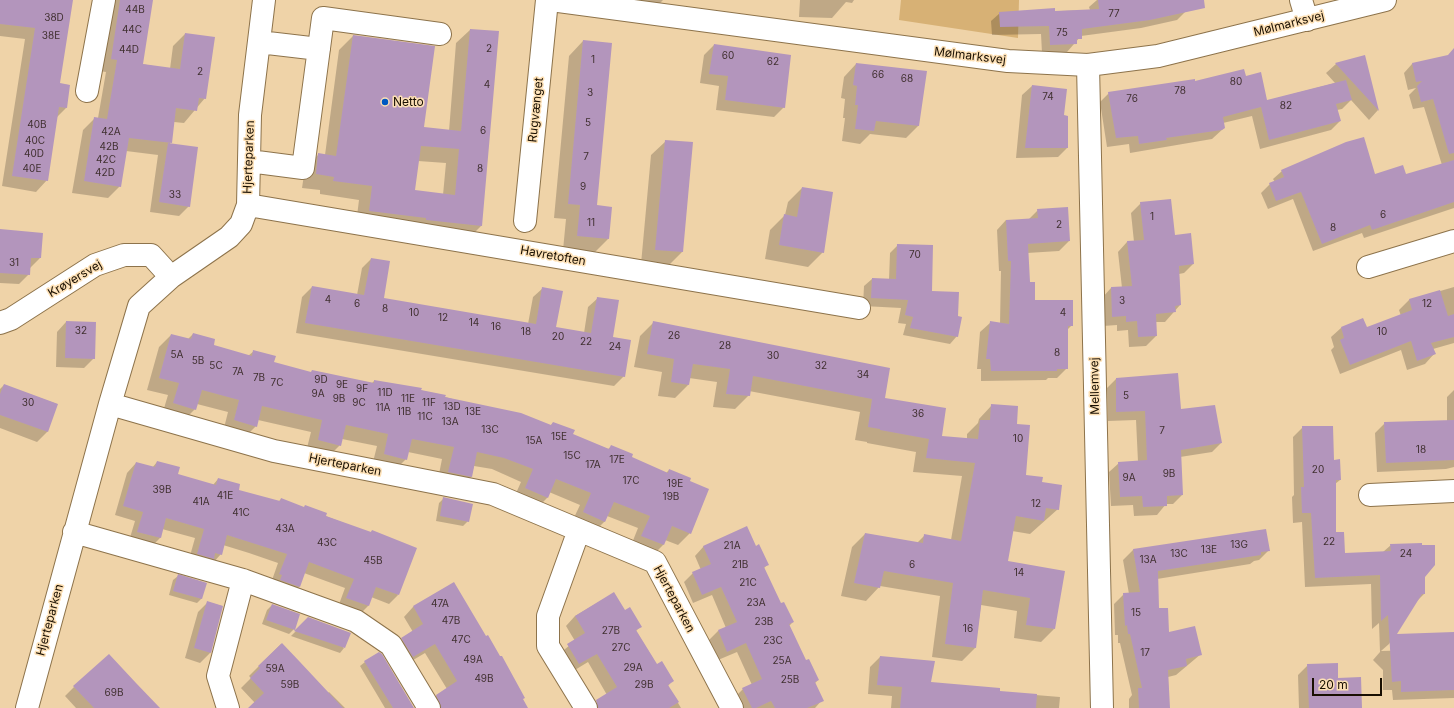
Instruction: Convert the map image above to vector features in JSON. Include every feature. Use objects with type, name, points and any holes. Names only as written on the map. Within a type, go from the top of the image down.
[{"type":"street","points":[[87,91],[104,0]]},
{"type":"street","name":"Hjerteparken","points":[[27,708],[74,532],[139,306],[171,277],[229,237],[241,224],[248,205],[250,115],[264,0]]},
{"type":"street","name":"Rugvænget","points":[[525,221],[547,0]]},
{"type":"street","name":"Mølmarksvej","points":[[551,0],[1008,61],[1088,65],[1158,56],[1304,10],[1385,0]]},
{"type":"street","points":[[249,160],[303,168],[323,18],[440,34]]},
{"type":"street","points":[[259,42],[319,49]]},
{"type":"street","name":"Mellemvej","points":[[1088,65],[1102,708]]},
{"type":"street","name":"Havretoften","points":[[248,205],[859,308]]},
{"type":"street","points":[[1368,267],[1454,241]]},
{"type":"street","name":"Krøyersvej","points":[[0,322],[11,319],[95,265],[124,255],[151,255],[171,277]]},
{"type":"street","name":"Hjerteparken","points":[[110,404],[274,451],[493,494],[655,562],[732,708]]},
{"type":"street","points":[[1370,495],[1454,491]]},
{"type":"street","points":[[579,530],[548,616],[548,646],[586,708]]},
{"type":"street","points":[[74,532],[243,580],[356,621],[391,645],[429,708]]},
{"type":"street","points":[[228,708],[218,676],[243,580]]},
{"type":"shaded area","points":[[901,0],[1019,0],[1018,38],[899,20]]},
{"type":"building","points":[[0,0],[73,0],[60,83],[70,85],[67,108],[59,107],[48,181],[12,176],[35,28],[0,24]]},
{"type":"building","points":[[120,0],[153,0],[143,64],[180,69],[185,33],[215,37],[206,99],[199,98],[197,111],[176,108],[172,143],[129,138],[121,187],[84,181],[94,117],[107,119],[117,60],[111,59]]},
{"type":"building","points":[[1098,0],[1204,0],[1205,8],[1150,20],[1082,29],[1082,39],[1077,39],[1077,44],[1050,45],[1049,26],[1000,27],[999,12],[1055,8],[1055,11],[1099,9]]},
{"type":"building","name":"Netto","points":[[470,29],[499,31],[482,226],[426,220],[426,218],[369,211],[372,186],[333,181],[334,177],[316,174],[318,153],[336,156],[353,35],[435,46],[424,127],[461,131]],"holes":[[[421,146],[459,149],[455,195],[415,190]]]},
{"type":"building","points":[[583,40],[612,43],[597,205],[612,207],[609,239],[577,236],[580,205],[568,204]]},
{"type":"building","points":[[714,44],[791,55],[785,108],[725,100],[728,76],[709,74]]},
{"type":"building","points":[[1454,48],[1454,153],[1449,154],[1433,99],[1421,102],[1417,86],[1422,81],[1416,82],[1412,63],[1448,55]]},
{"type":"building","points":[[1365,55],[1379,111],[1335,63]]},
{"type":"building","points":[[856,63],[927,71],[919,126],[876,121],[874,131],[855,129],[858,105],[855,105],[857,86],[853,85]]},
{"type":"building","points":[[1244,69],[1246,76],[1261,72],[1267,100],[1346,80],[1352,100],[1336,104],[1341,121],[1269,140],[1261,107],[1223,117],[1225,128],[1222,130],[1166,138],[1167,140],[1139,144],[1138,136],[1116,138],[1108,92],[1195,79],[1195,81]]},
{"type":"building","points":[[1032,85],[1067,89],[1064,115],[1068,116],[1068,148],[1025,148]]},
{"type":"building","points":[[1364,137],[1375,174],[1403,165],[1406,174],[1454,160],[1454,202],[1372,230],[1370,225],[1322,244],[1301,192],[1276,201],[1269,183],[1284,177],[1281,170],[1346,142]]},
{"type":"building","points":[[665,140],[693,142],[683,252],[655,250]]},
{"type":"building","points":[[168,143],[198,147],[190,207],[159,202]]},
{"type":"building","points":[[802,187],[833,192],[824,253],[779,245],[784,214],[797,217]]},
{"type":"building","points":[[1171,199],[1175,235],[1191,233],[1194,264],[1179,266],[1181,305],[1175,306],[1176,312],[1156,314],[1157,336],[1138,337],[1137,321],[1126,322],[1126,316],[1112,317],[1111,287],[1132,286],[1127,241],[1144,240],[1140,202]]},
{"type":"building","points":[[1068,207],[1070,241],[1028,244],[1030,282],[1035,282],[1035,300],[1073,300],[1073,326],[1068,326],[1068,369],[1057,369],[1057,371],[991,371],[990,359],[986,359],[990,321],[1009,324],[1011,261],[1008,261],[1006,220],[1038,218],[1037,209]]},
{"type":"building","points":[[0,229],[43,233],[41,258],[31,258],[30,275],[0,273]]},
{"type":"building","points":[[897,244],[933,245],[932,291],[959,292],[958,316],[962,317],[958,337],[910,328],[913,317],[905,315],[908,300],[871,298],[872,278],[896,279]]},
{"type":"building","points":[[371,258],[390,261],[384,298],[536,324],[542,287],[563,291],[556,327],[591,333],[597,297],[619,300],[613,337],[631,340],[625,377],[305,323],[312,286],[364,295]]},
{"type":"building","points":[[1440,290],[1448,316],[1454,314],[1454,337],[1431,343],[1436,354],[1417,361],[1411,341],[1350,365],[1340,340],[1344,338],[1341,327],[1363,318],[1367,327],[1412,310],[1409,299]]},
{"type":"building","points":[[66,321],[96,322],[95,359],[65,358]]},
{"type":"building","points":[[653,321],[890,368],[885,398],[946,408],[942,436],[978,439],[980,420],[990,420],[991,404],[1018,406],[1017,424],[1030,425],[1026,475],[1043,477],[1042,482],[1062,485],[1059,510],[1046,508],[1044,521],[1016,516],[1008,561],[1065,571],[1055,629],[1026,625],[1030,598],[983,590],[976,648],[945,644],[953,583],[884,571],[880,588],[854,583],[865,533],[923,543],[924,534],[961,541],[975,463],[926,458],[929,439],[868,427],[872,399],[753,376],[750,396],[726,394],[730,369],[693,364],[689,385],[671,382],[674,359],[647,354]]},
{"type":"building","points":[[193,333],[215,339],[214,345],[252,356],[253,350],[276,356],[274,362],[311,372],[312,370],[374,383],[374,380],[422,388],[421,390],[446,395],[445,397],[521,413],[551,425],[553,422],[575,430],[573,434],[609,449],[611,445],[633,454],[632,457],[668,473],[669,469],[691,478],[690,481],[709,489],[691,534],[672,526],[664,545],[641,536],[650,516],[614,502],[605,522],[583,512],[591,493],[556,479],[548,498],[525,488],[533,469],[504,458],[477,452],[472,477],[448,472],[454,447],[412,439],[407,460],[384,454],[388,434],[346,425],[341,446],[318,440],[322,420],[262,406],[257,427],[234,420],[239,400],[202,390],[196,410],[173,403],[179,383],[159,378],[171,334],[191,339]]},
{"type":"building","points":[[1178,373],[1181,409],[1215,405],[1222,443],[1181,450],[1183,495],[1167,496],[1167,506],[1143,507],[1142,496],[1120,497],[1118,462],[1147,460],[1145,411],[1116,412],[1116,378]]},
{"type":"building","points":[[4,384],[58,404],[48,432],[0,415],[0,394]]},
{"type":"building","points":[[1454,420],[1454,460],[1386,463],[1384,422]]},
{"type":"building","points":[[1302,426],[1333,426],[1334,460],[1340,459],[1341,480],[1336,480],[1336,532],[1344,532],[1345,553],[1391,551],[1390,544],[1422,543],[1422,545],[1435,545],[1435,565],[1425,577],[1425,594],[1422,594],[1397,634],[1454,632],[1454,690],[1401,692],[1401,681],[1392,682],[1388,615],[1381,621],[1380,575],[1315,578],[1311,513],[1302,513],[1301,487],[1304,487]]},
{"type":"building","points":[[157,461],[180,467],[178,474],[216,485],[218,478],[240,484],[239,490],[280,501],[281,498],[304,507],[305,505],[327,513],[326,516],[371,532],[372,530],[417,548],[399,595],[376,587],[369,606],[346,598],[354,579],[309,562],[300,587],[280,580],[282,575],[279,574],[287,554],[227,535],[222,555],[215,553],[214,559],[197,554],[204,529],[166,518],[161,538],[137,532],[143,512],[123,506],[136,462],[155,467]]},
{"type":"building","points":[[443,497],[473,504],[469,522],[440,516]]},
{"type":"building","points":[[747,526],[756,546],[759,544],[769,565],[764,567],[781,603],[784,602],[794,622],[789,624],[806,660],[809,659],[819,680],[815,682],[824,701],[807,708],[775,708],[771,701],[756,708],[752,708],[742,688],[762,679],[746,643],[727,652],[718,630],[737,622],[721,587],[702,595],[692,572],[711,564],[703,546]]},
{"type":"building","points":[[1266,529],[1270,551],[1261,552],[1261,555],[1158,571],[1159,608],[1168,608],[1169,632],[1195,626],[1202,655],[1186,659],[1187,666],[1168,670],[1170,708],[1139,708],[1138,688],[1142,688],[1130,634],[1128,634],[1127,625],[1125,626],[1123,593],[1140,592],[1133,549]]},
{"type":"building","points":[[178,574],[207,583],[202,599],[173,591]]},
{"type":"building","points":[[454,582],[486,636],[488,635],[500,656],[502,656],[525,698],[523,699],[528,708],[441,708],[436,695],[457,681],[435,644],[413,657],[401,638],[423,624],[413,606]]},
{"type":"building","points":[[614,592],[625,610],[630,607],[642,627],[636,630],[657,664],[662,661],[674,681],[668,685],[679,702],[669,708],[598,708],[596,700],[617,687],[597,654],[579,664],[567,644],[585,633],[575,616]]},
{"type":"building","points":[[207,601],[223,606],[211,653],[194,648]]},
{"type":"building","points":[[272,604],[300,614],[295,630],[266,620]]},
{"type":"building","points":[[308,617],[351,633],[345,648],[294,631]]},
{"type":"building","points":[[282,643],[343,708],[248,708],[264,693],[250,678],[260,668],[258,666]]},
{"type":"building","points":[[379,652],[382,654],[414,708],[393,708],[364,661]]},
{"type":"building","points":[[109,654],[160,708],[94,708],[73,686]]},
{"type":"building","points":[[880,656],[935,661],[931,682],[1000,688],[1000,691],[1037,694],[1036,708],[900,708],[902,687],[877,685]]},
{"type":"building","points":[[1338,663],[1338,678],[1361,677],[1362,708],[1309,708],[1307,664]]},
{"type":"place","name":"Netto","points":[[385,102]]}]
